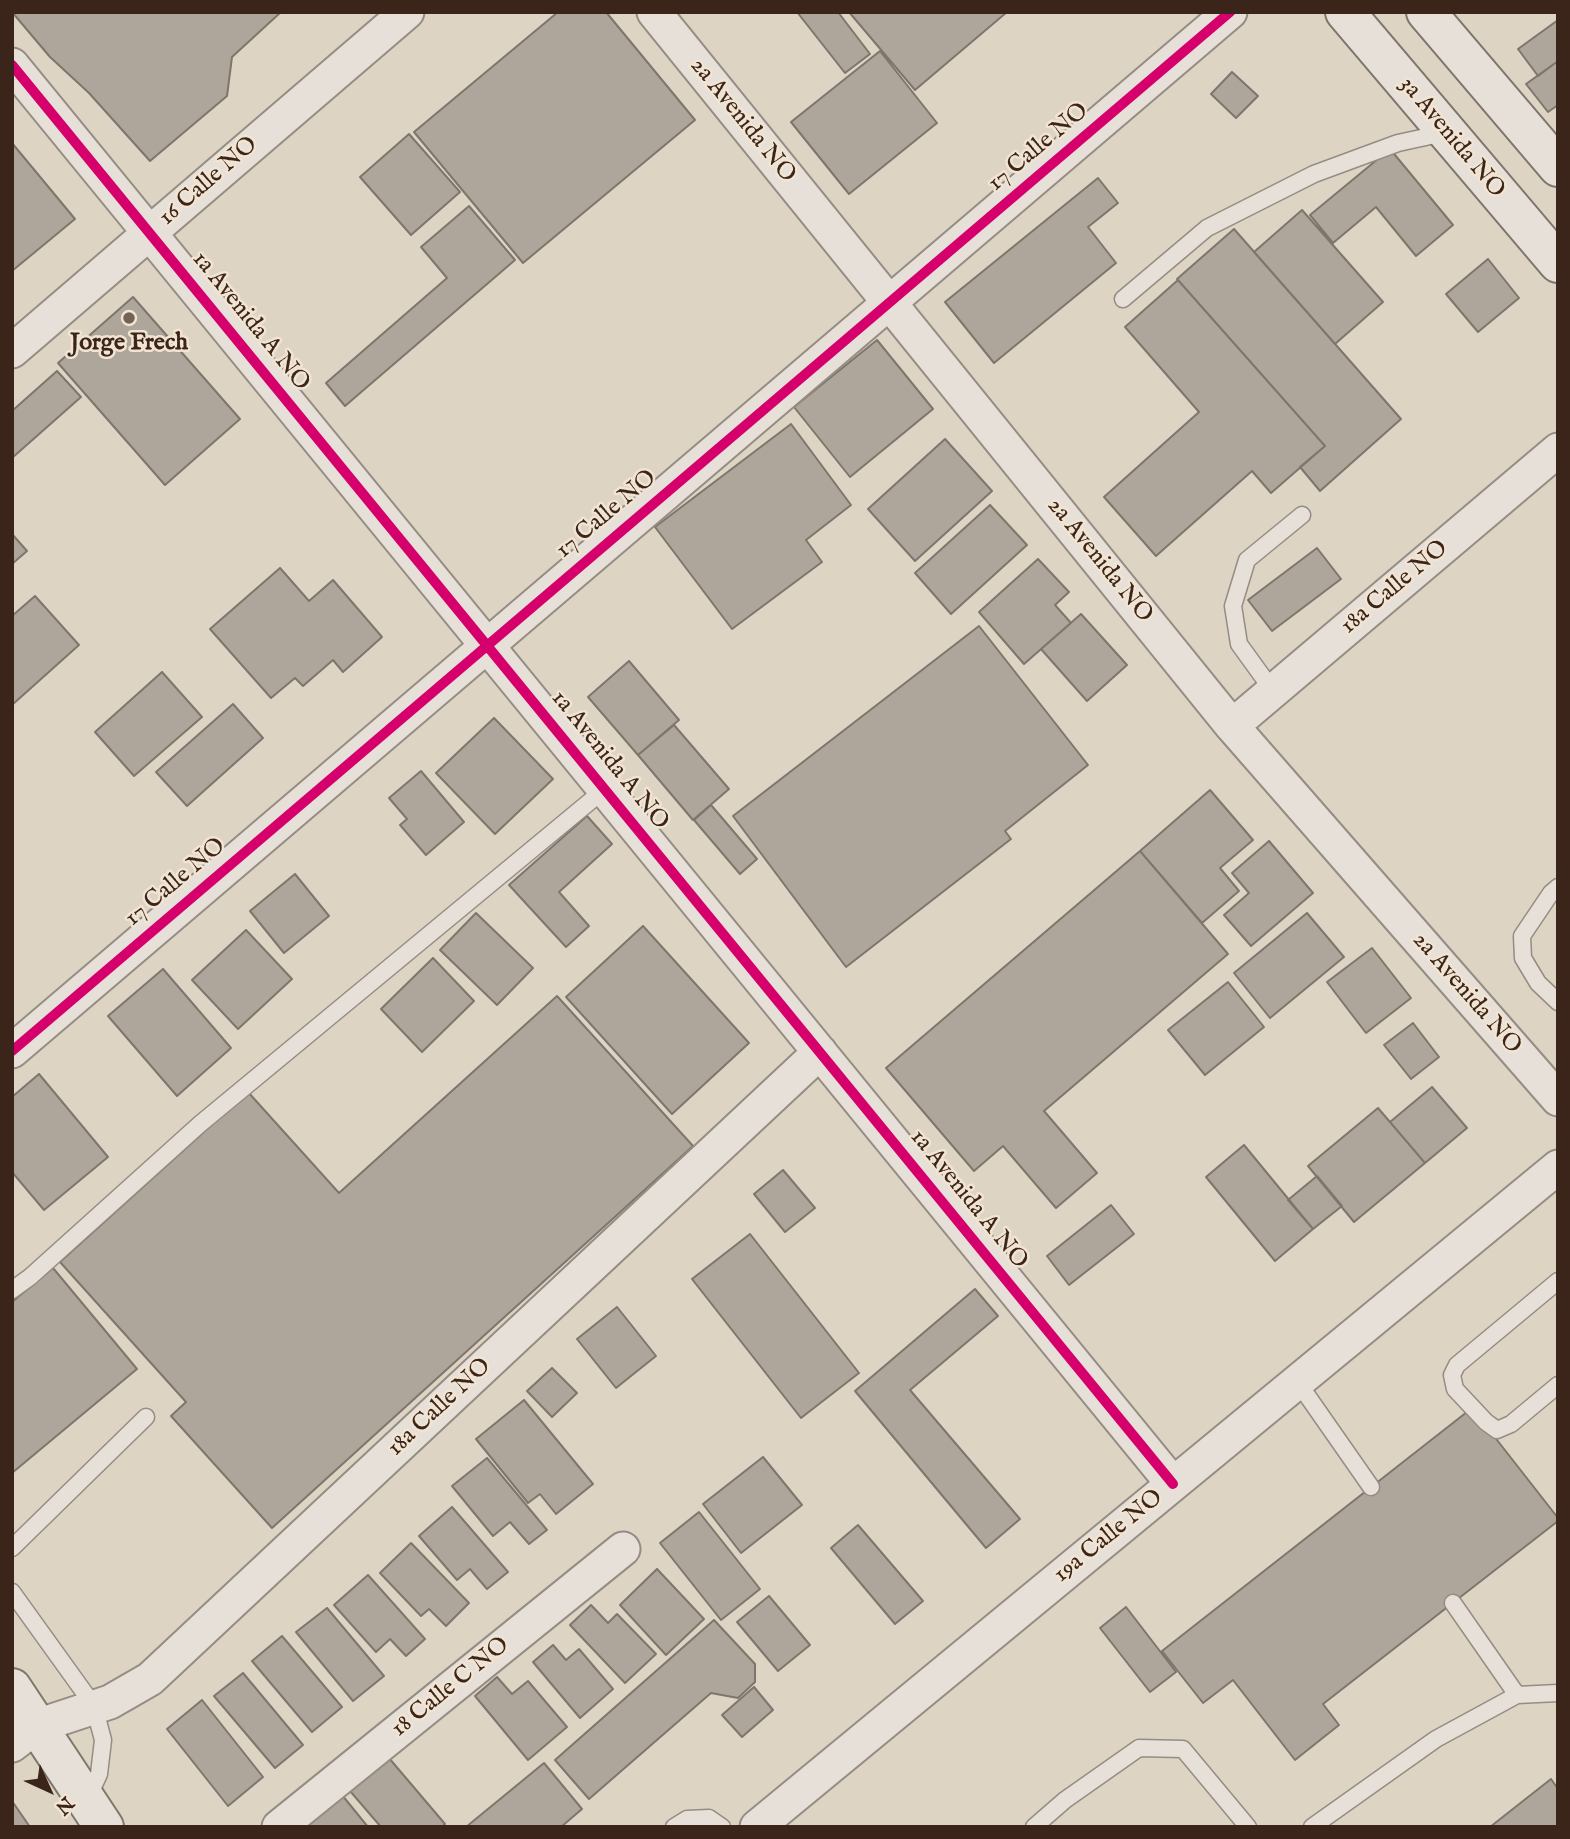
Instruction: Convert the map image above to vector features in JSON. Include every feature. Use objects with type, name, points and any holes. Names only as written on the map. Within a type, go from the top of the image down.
[{"type":"street","name":"16 Calle NO","points":[[12,351],[407,12]]},
{"type":"street","name":"2a Avenida NO","points":[[654,12],[1232,726],[1558,1099]]},
{"type":"street","name":"17 Calle NO","points":[[12,1051],[1230,12]]},
{"type":"street","name":"3a Avenida NO","points":[[1345,12],[1558,263]]},
{"type":"street","points":[[1426,12],[1558,167]]},
{"type":"street","name":"1a Avenida A NO","points":[[12,65],[1173,1484]]},
{"type":"street","name":"18a Calle NO","points":[[1232,726],[1558,450]]},
{"type":"street","name":"18a Calle NO","points":[[25,1735],[110,1702],[150,1679],[820,1052]]},
{"type":"street","name":"19a Calle NO","points":[[757,1827],[1558,1167]]},
{"type":"street","name":"18 Calle C NO","points":[[279,1827],[623,1549]]},
{"type":"street","points":[[12,1688],[25,1735],[96,1814]]},
{"type":"lane","points":[[1122,299],[1207,228],[1314,174],[1398,143],[1447,132]]},
{"type":"lane","points":[[1273,691],[1239,644],[1233,606],[1247,560],[1302,515]]},
{"type":"lane","points":[[12,1290],[30,1277],[200,1124],[605,789]]},
{"type":"lane","points":[[1557,1000],[1538,983],[1523,958],[1522,936],[1558,887]]},
{"type":"lane","points":[[1558,1281],[1457,1365],[1452,1375],[1455,1389],[1497,1430],[1511,1423],[1558,1385]]},
{"type":"lane","points":[[1297,1381],[1371,1488]]},
{"type":"lane","points":[[12,1548],[146,1416]]},
{"type":"lane","points":[[12,1592],[94,1706],[103,1740],[96,1814]]},
{"type":"lane","points":[[1453,1603],[1517,1695]]},
{"type":"lane","points":[[1312,1827],[1436,1739],[1517,1695],[1558,1693]]},
{"type":"lane","points":[[1034,1827],[1066,1800],[1139,1748],[1183,1749],[1248,1827]]},
{"type":"lane","points":[[674,1827],[687,1819],[709,1818],[722,1827]]},
{"type":"building","points":[[12,12],[281,12],[232,57],[227,96],[150,161],[89,93],[50,57]]},
{"type":"building","points":[[558,12],[606,12],[695,120],[523,263],[414,132]]},
{"type":"building","points":[[797,12],[838,12],[870,54],[845,73]]},
{"type":"building","points":[[849,12],[1007,12],[915,90]]},
{"type":"building","points":[[1558,20],[1558,61],[1538,76],[1518,49]]},
{"type":"building","points":[[880,51],[937,123],[849,194],[791,122]]},
{"type":"building","points":[[1558,61],[1558,105],[1548,112],[1526,84]]},
{"type":"building","points":[[1232,72],[1258,96],[1236,118],[1211,94]]},
{"type":"building","points":[[409,134],[460,192],[411,235],[360,177]]},
{"type":"building","points":[[12,143],[75,219],[12,271]]},
{"type":"building","points":[[1390,149],[1453,225],[1416,256],[1376,207],[1333,243],[1310,215]]},
{"type":"building","points":[[1098,178],[1118,203],[1088,227],[1116,263],[994,363],[945,302]]},
{"type":"building","points":[[469,206],[515,260],[345,406],[326,383],[447,278],[421,247]]},
{"type":"building","points":[[1302,210],[1383,302],[1335,344],[1254,252]]},
{"type":"building","points":[[1234,229],[1401,419],[1320,491],[1300,467],[1325,446],[1177,279]]},
{"type":"building","points":[[1488,259],[1519,298],[1478,332],[1446,294]]},
{"type":"building","points":[[1178,280],[1325,446],[1271,493],[1252,471],[1156,556],[1104,497],[1199,412],[1125,327]]},
{"type":"building","points":[[133,297],[240,419],[165,485],[58,363]]},
{"type":"building","points":[[877,340],[933,409],[850,477],[794,407]]},
{"type":"building","points":[[57,371],[81,397],[12,458],[12,411]]},
{"type":"building","points":[[791,424],[851,505],[806,540],[822,562],[732,629],[655,527]]},
{"type":"building","points":[[945,439],[992,491],[915,561],[868,509]]},
{"type":"building","points":[[990,505],[1027,545],[951,614],[915,573]]},
{"type":"building","points":[[12,534],[27,551],[12,564]]},
{"type":"building","points":[[1317,548],[1341,579],[1272,631],[1248,600]]},
{"type":"building","points":[[1038,559],[1069,592],[1055,605],[1071,623],[1024,664],[979,612]]},
{"type":"building","points":[[280,568],[309,601],[333,580],[382,637],[343,672],[333,660],[303,686],[295,678],[271,698],[210,629]]},
{"type":"building","points":[[35,596],[79,645],[12,705],[12,616]]},
{"type":"building","points":[[1081,614],[1127,665],[1087,701],[1041,649]]},
{"type":"building","points":[[979,626],[1088,765],[1005,831],[1011,839],[846,967],[733,816]]},
{"type":"building","points":[[629,661],[679,720],[638,755],[588,697]]},
{"type":"building","points":[[162,672],[202,717],[134,776],[95,732]]},
{"type":"building","points":[[233,704],[263,738],[187,806],[156,772]]},
{"type":"building","points":[[494,718],[553,779],[495,834],[436,773]]},
{"type":"building","points":[[674,725],[729,789],[693,820],[638,755]]},
{"type":"building","points":[[421,771],[464,822],[426,855],[400,825],[407,819],[389,798]]},
{"type":"building","points":[[1210,790],[1253,840],[1220,868],[1239,891],[1202,923],[1140,851]]},
{"type":"building","points":[[711,805],[757,859],[740,874],[694,820]]},
{"type":"building","points":[[587,816],[612,844],[559,892],[589,926],[566,947],[509,885]]},
{"type":"building","points":[[1269,841],[1313,893],[1251,946],[1224,915],[1249,893],[1232,873]]},
{"type":"building","points":[[1140,851],[1228,954],[1044,1111],[1097,1173],[1056,1208],[1003,1146],[974,1171],[886,1068]]},
{"type":"building","points":[[295,874],[329,916],[284,953],[250,911]]},
{"type":"building","points":[[476,913],[533,968],[497,1005],[440,950]]},
{"type":"building","points":[[1307,913],[1344,957],[1270,1018],[1234,973]]},
{"type":"building","points":[[643,926],[749,1043],[672,1114],[566,997]]},
{"type":"building","points":[[246,930],[292,979],[238,1029],[192,980]]},
{"type":"building","points":[[1372,948],[1411,998],[1366,1033],[1327,982]]},
{"type":"building","points":[[433,958],[474,1001],[422,1052],[381,1009]]},
{"type":"building","points":[[163,969],[231,1048],[177,1096],[108,1016]]},
{"type":"building","points":[[1228,982],[1264,1027],[1205,1075],[1168,1030]]},
{"type":"building","points":[[557,996],[693,1146],[272,1528],[171,1416],[186,1402],[60,1262],[248,1092],[339,1193]]},
{"type":"building","points":[[1413,1023],[1439,1057],[1411,1079],[1384,1045]]},
{"type":"building","points":[[39,1074],[108,1157],[44,1210],[12,1172],[12,1097]]},
{"type":"building","points":[[1432,1087],[1467,1128],[1425,1163],[1390,1122]]},
{"type":"building","points":[[1378,1108],[1425,1163],[1354,1222],[1308,1166]]},
{"type":"building","points":[[1244,1145],[1313,1229],[1275,1261],[1206,1177]]},
{"type":"building","points":[[783,1170],[815,1208],[785,1232],[754,1194]]},
{"type":"building","points":[[1317,1176],[1342,1206],[1313,1229],[1288,1200]]},
{"type":"building","points":[[1111,1205],[1134,1234],[1069,1285],[1047,1256]]},
{"type":"building","points":[[750,1234],[859,1373],[801,1418],[692,1279]]},
{"type":"building","points":[[53,1268],[137,1369],[12,1473],[12,1302]]},
{"type":"building","points":[[975,1289],[998,1316],[910,1390],[1020,1519],[986,1548],[855,1391]]},
{"type":"building","points":[[617,1307],[656,1356],[616,1388],[577,1339]]},
{"type":"building","points":[[552,1368],[577,1393],[552,1417],[527,1391]]},
{"type":"building","points":[[524,1400],[593,1484],[556,1514],[540,1494],[528,1503],[476,1439]]},
{"type":"building","points":[[1472,1408],[1558,1521],[1323,1704],[1339,1725],[1295,1760],[1233,1680],[1203,1703],[1162,1651]]},
{"type":"building","points":[[763,1457],[802,1505],[741,1553],[703,1504]]},
{"type":"building","points":[[487,1458],[547,1530],[529,1544],[510,1522],[493,1536],[452,1486]]},
{"type":"building","points":[[452,1507],[508,1572],[487,1589],[470,1569],[457,1580],[419,1536]]},
{"type":"building","points":[[699,1512],[760,1589],[721,1620],[660,1543]]},
{"type":"building","points":[[858,1525],[923,1601],[895,1624],[831,1548]]},
{"type":"building","points":[[411,1543],[469,1603],[446,1626],[429,1609],[421,1616],[380,1573]]},
{"type":"building","points":[[657,1569],[704,1619],[666,1655],[620,1605]]},
{"type":"building","points":[[368,1575],[425,1639],[406,1656],[390,1639],[376,1652],[334,1605]]},
{"type":"building","points":[[769,1596],[810,1645],[778,1671],[737,1622]]},
{"type":"building","points":[[591,1605],[608,1623],[617,1614],[656,1654],[625,1683],[570,1625]]},
{"type":"building","points":[[1126,1607],[1176,1672],[1150,1692],[1100,1628]]},
{"type":"building","points":[[327,1608],[384,1676],[353,1701],[296,1632]]},
{"type":"building","points":[[714,1620],[755,1664],[755,1682],[738,1698],[711,1693],[589,1799],[555,1760]]},
{"type":"building","points":[[282,1636],[342,1707],[312,1732],[252,1661]]},
{"type":"building","points":[[553,1645],[566,1660],[579,1649],[613,1689],[580,1718],[533,1662]]},
{"type":"building","points":[[243,1673],[303,1745],[275,1768],[214,1696]]},
{"type":"building","points":[[497,1677],[512,1694],[528,1681],[567,1727],[528,1760],[475,1696]]},
{"type":"building","points":[[754,1687],[773,1710],[742,1737],[722,1715]]},
{"type":"building","points":[[202,1700],[263,1777],[228,1806],[167,1729]]},
{"type":"building","points":[[383,1751],[445,1824],[442,1827],[381,1827],[344,1784]]},
{"type":"building","points":[[544,1763],[582,1809],[561,1827],[466,1827]]},
{"type":"building","points":[[1551,1779],[1558,1789],[1558,1827],[1490,1827]]},
{"type":"building","points":[[342,1795],[368,1827],[304,1827]]},
{"type":"building","points":[[12,1801],[30,1827],[12,1827]]},
{"type":"cycle path","points":[[12,1051],[1230,12]]},
{"type":"cycle path","points":[[12,65],[1173,1484]]},
{"type":"place","name":"Jorge Frech","points":[[129,318]]}]
